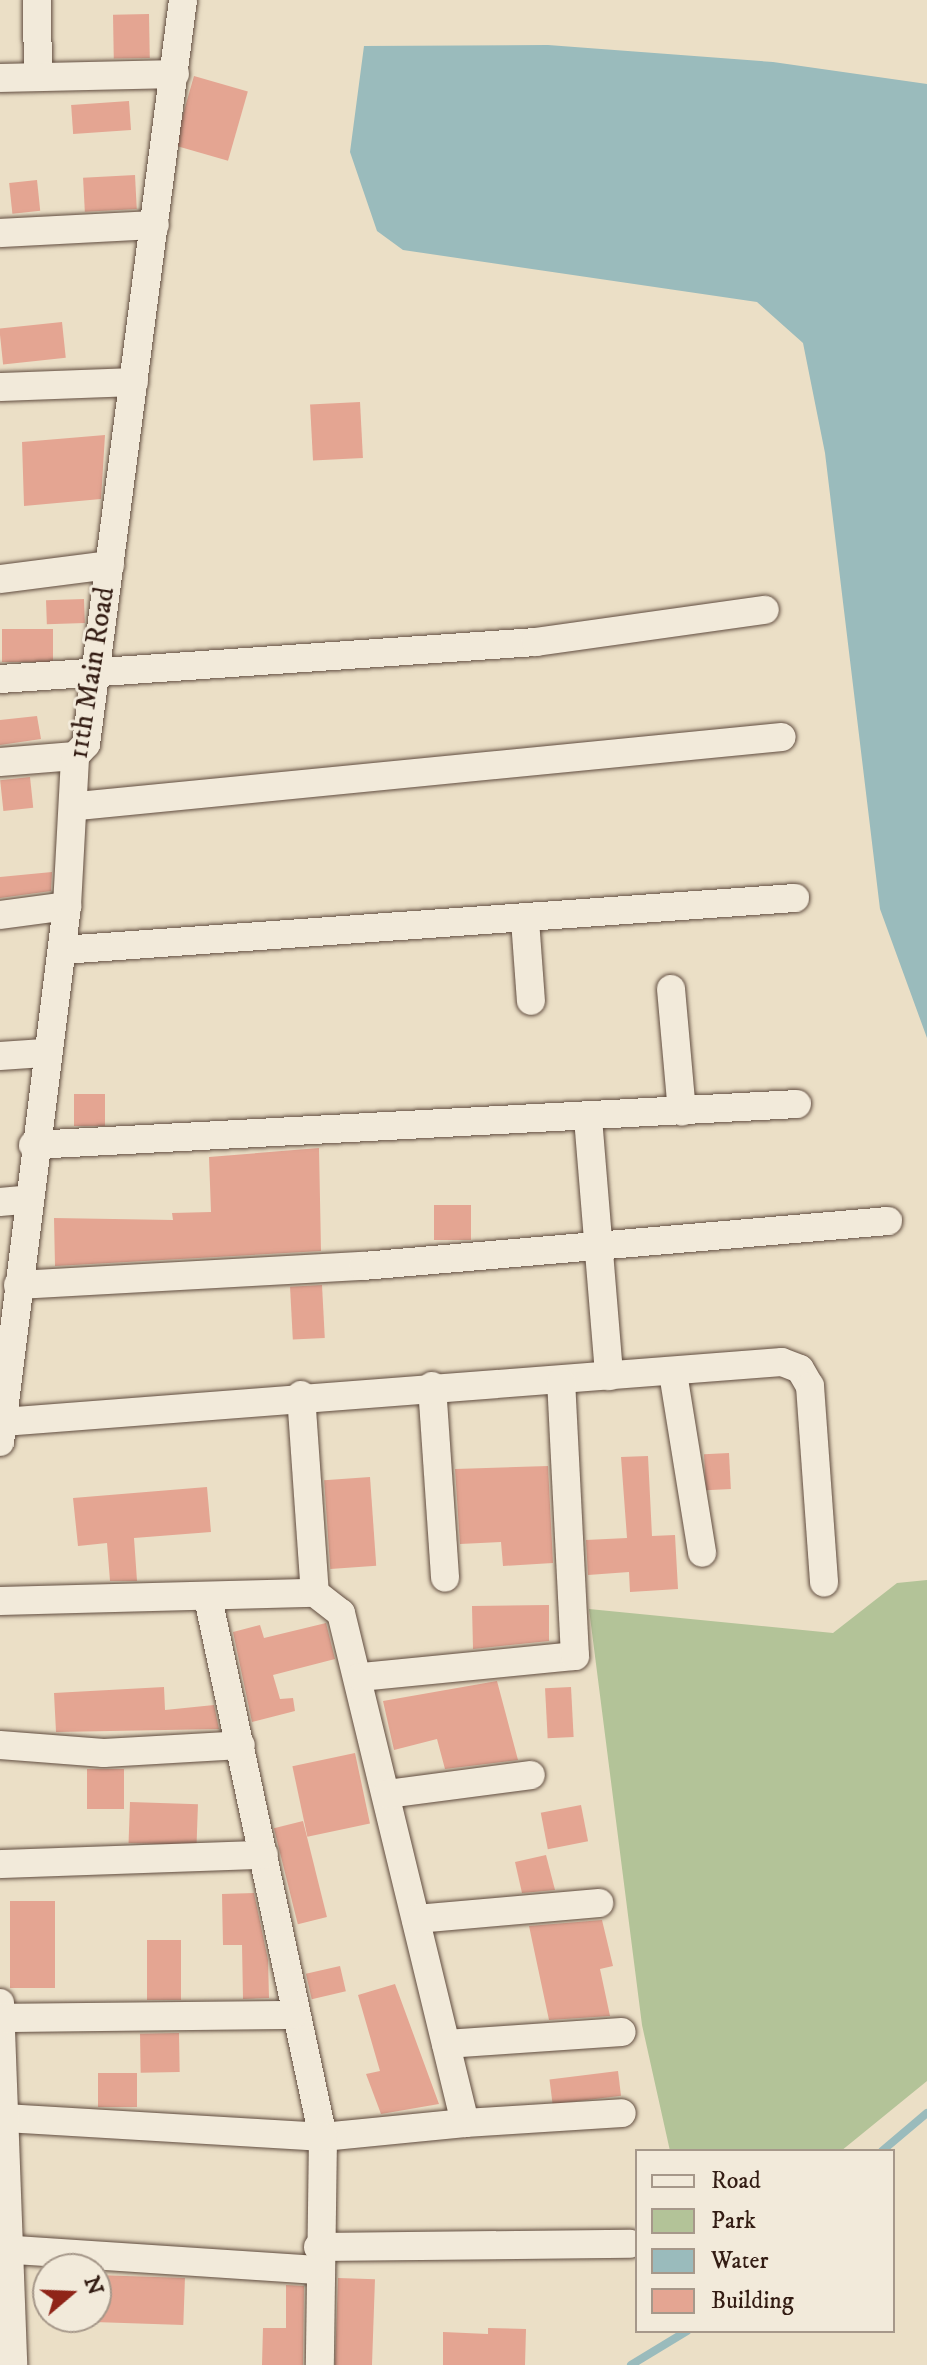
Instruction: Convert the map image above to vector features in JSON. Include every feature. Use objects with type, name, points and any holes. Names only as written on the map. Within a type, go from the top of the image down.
[{"type":"street","points":[[37,0],[38,77]]},
{"type":"street","name":"11th Main Road","points":[[1,1432],[5,1345],[18,1285],[12,1201],[33,1145],[44,1053],[62,950],[78,806],[75,756],[86,744],[183,0]]},
{"type":"street","points":[[0,78],[175,74]]},
{"type":"street","points":[[0,233],[155,225]]},
{"type":"street","points":[[0,387],[134,382]]},
{"type":"street","points":[[0,579],[110,565]]},
{"type":"street","points":[[0,679],[95,675],[536,642],[765,610]]},
{"type":"street","points":[[78,806],[782,737]]},
{"type":"street","points":[[0,762],[75,756]]},
{"type":"street","points":[[62,950],[525,920],[795,898]]},
{"type":"street","points":[[0,915],[67,906]]},
{"type":"street","points":[[525,920],[531,1001]]},
{"type":"street","points":[[671,989],[682,1112]]},
{"type":"street","points":[[0,1056],[44,1053]]},
{"type":"street","points":[[33,1145],[588,1118],[797,1104]]},
{"type":"street","points":[[588,1118],[603,1247],[609,1376]]},
{"type":"street","points":[[18,1285],[603,1247],[888,1221]]},
{"type":"street","points":[[1,1432],[301,1395],[432,1386],[561,1382],[782,1362],[800,1369],[810,1386],[824,1583]]},
{"type":"street","points":[[673,1373],[702,1553]]},
{"type":"street","points":[[361,1677],[575,1656],[561,1382]]},
{"type":"street","points":[[432,1386],[445,1578]]},
{"type":"street","points":[[301,1395],[315,1593]]},
{"type":"street","points":[[0,1601],[315,1593],[341,1613],[361,1677],[465,2123]]},
{"type":"street","points":[[208,1598],[264,1855],[293,2015],[323,2137],[318,2258],[320,2365]]},
{"type":"street","points":[[0,1745],[104,1753],[241,1745]]},
{"type":"street","points":[[387,1794],[531,1775]]},
{"type":"street","points":[[0,1864],[264,1855]]},
{"type":"street","points":[[416,1919],[599,1903]]},
{"type":"street","points":[[0,2003],[5,2249],[13,2365]]},
{"type":"street","points":[[0,2018],[293,2015]]},
{"type":"street","points":[[446,2044],[622,2032]]},
{"type":"street","points":[[2,2118],[323,2137],[465,2123],[622,2113]]},
{"type":"street","points":[[5,2249],[318,2258],[630,2244]]},
{"type":"green space","points":[[927,1580],[927,2081],[843,2149],[670,2149],[642,2025],[589,1609],[833,1633],[897,1583]]},
{"type":"water","points":[[548,45],[773,62],[927,84],[927,1038],[880,909],[825,453],[803,343],[757,302],[403,250],[377,231],[350,152],[364,46]]},
{"type":"building","points":[[149,14],[150,58],[114,59],[113,15]]},
{"type":"building","points":[[194,76],[248,91],[228,161],[174,145]]},
{"type":"building","points":[[129,101],[131,130],[73,134],[71,105]]},
{"type":"building","points":[[135,175],[137,209],[85,212],[83,178]]},
{"type":"building","points":[[37,180],[40,211],[12,214],[9,183]]},
{"type":"building","points":[[62,322],[66,358],[3,364],[0,329]]},
{"type":"building","points":[[360,402],[363,458],[313,461],[310,405]]},
{"type":"building","points":[[105,435],[101,499],[24,506],[22,442]]},
{"type":"building","points":[[84,599],[85,623],[47,624],[46,600]]},
{"type":"building","points":[[2,629],[53,629],[53,662],[2,662]]},
{"type":"building","points":[[37,716],[41,739],[0,745],[0,720]]},
{"type":"building","points":[[30,777],[33,808],[3,811],[0,780]]},
{"type":"building","points":[[52,872],[51,891],[0,898],[0,877]]},
{"type":"building","points":[[74,1094],[105,1094],[105,1126],[74,1126]]},
{"type":"building","points":[[319,1148],[321,1251],[55,1266],[54,1218],[173,1220],[172,1213],[211,1212],[209,1157]]},
{"type":"building","points":[[434,1205],[471,1205],[471,1240],[434,1240]]},
{"type":"building","points":[[322,1285],[325,1338],[293,1340],[290,1287]]},
{"type":"building","points":[[729,1453],[731,1489],[706,1490],[704,1454]]},
{"type":"building","points":[[648,1456],[652,1536],[675,1535],[678,1589],[630,1592],[629,1572],[588,1575],[586,1540],[627,1538],[621,1457]]},
{"type":"building","points":[[548,1466],[553,1563],[503,1566],[501,1542],[460,1544],[455,1469]]},
{"type":"building","points":[[370,1477],[376,1566],[330,1569],[324,1480]]},
{"type":"building","points":[[207,1487],[211,1532],[134,1538],[137,1581],[110,1581],[107,1543],[78,1546],[73,1498]]},
{"type":"building","points":[[549,1605],[549,1641],[473,1649],[472,1606]]},
{"type":"building","points":[[326,1623],[335,1659],[273,1675],[280,1699],[293,1698],[295,1711],[252,1722],[233,1632],[260,1625],[264,1638]]},
{"type":"building","points":[[497,1681],[518,1760],[445,1769],[437,1739],[394,1750],[383,1701]]},
{"type":"building","points":[[164,1687],[165,1710],[214,1705],[219,1729],[56,1732],[54,1693]]},
{"type":"building","points":[[571,1687],[574,1737],[548,1738],[545,1688]]},
{"type":"building","points":[[355,1753],[370,1823],[307,1837],[292,1766]]},
{"type":"building","points":[[87,1769],[124,1769],[124,1809],[87,1809]]},
{"type":"building","points":[[130,1802],[198,1804],[197,1845],[129,1843]]},
{"type":"building","points":[[581,1805],[588,1841],[548,1849],[541,1813]]},
{"type":"building","points":[[303,1821],[327,1917],[298,1924],[274,1828]]},
{"type":"building","points":[[546,1855],[555,1890],[522,1893],[515,1862]]},
{"type":"building","points":[[254,1893],[268,1960],[269,1998],[243,1999],[242,1945],[223,1945],[222,1894]]},
{"type":"building","points":[[10,1901],[55,1901],[55,1988],[10,1988]]},
{"type":"building","points":[[602,1920],[613,1966],[600,1969],[610,2016],[549,2020],[529,1926]]},
{"type":"building","points":[[147,1940],[181,1940],[181,2000],[147,2000]]},
{"type":"building","points":[[340,1966],[346,1991],[312,1999],[306,1974]]},
{"type":"building","points":[[395,1984],[439,2104],[381,2114],[366,2074],[380,2071],[358,1995]]},
{"type":"building","points":[[179,2033],[180,2072],[141,2073],[140,2034]]},
{"type":"building","points":[[618,2071],[621,2096],[553,2104],[550,2079]]},
{"type":"building","points":[[98,2073],[137,2073],[137,2107],[98,2107]]},
{"type":"building","points":[[112,2276],[185,2278],[183,2325],[112,2323]]},
{"type":"building","points":[[338,2278],[375,2279],[372,2365],[335,2365]]},
{"type":"building","points":[[286,2285],[304,2286],[303,2365],[262,2365],[263,2328],[286,2328]]},
{"type":"building","points":[[488,2328],[526,2329],[525,2365],[443,2365],[443,2332],[488,2334]]},
{"type":"waterway","points":[[884,2149],[927,2113]]},
{"type":"waterway","points":[[631,2365],[684,2333]]}]
